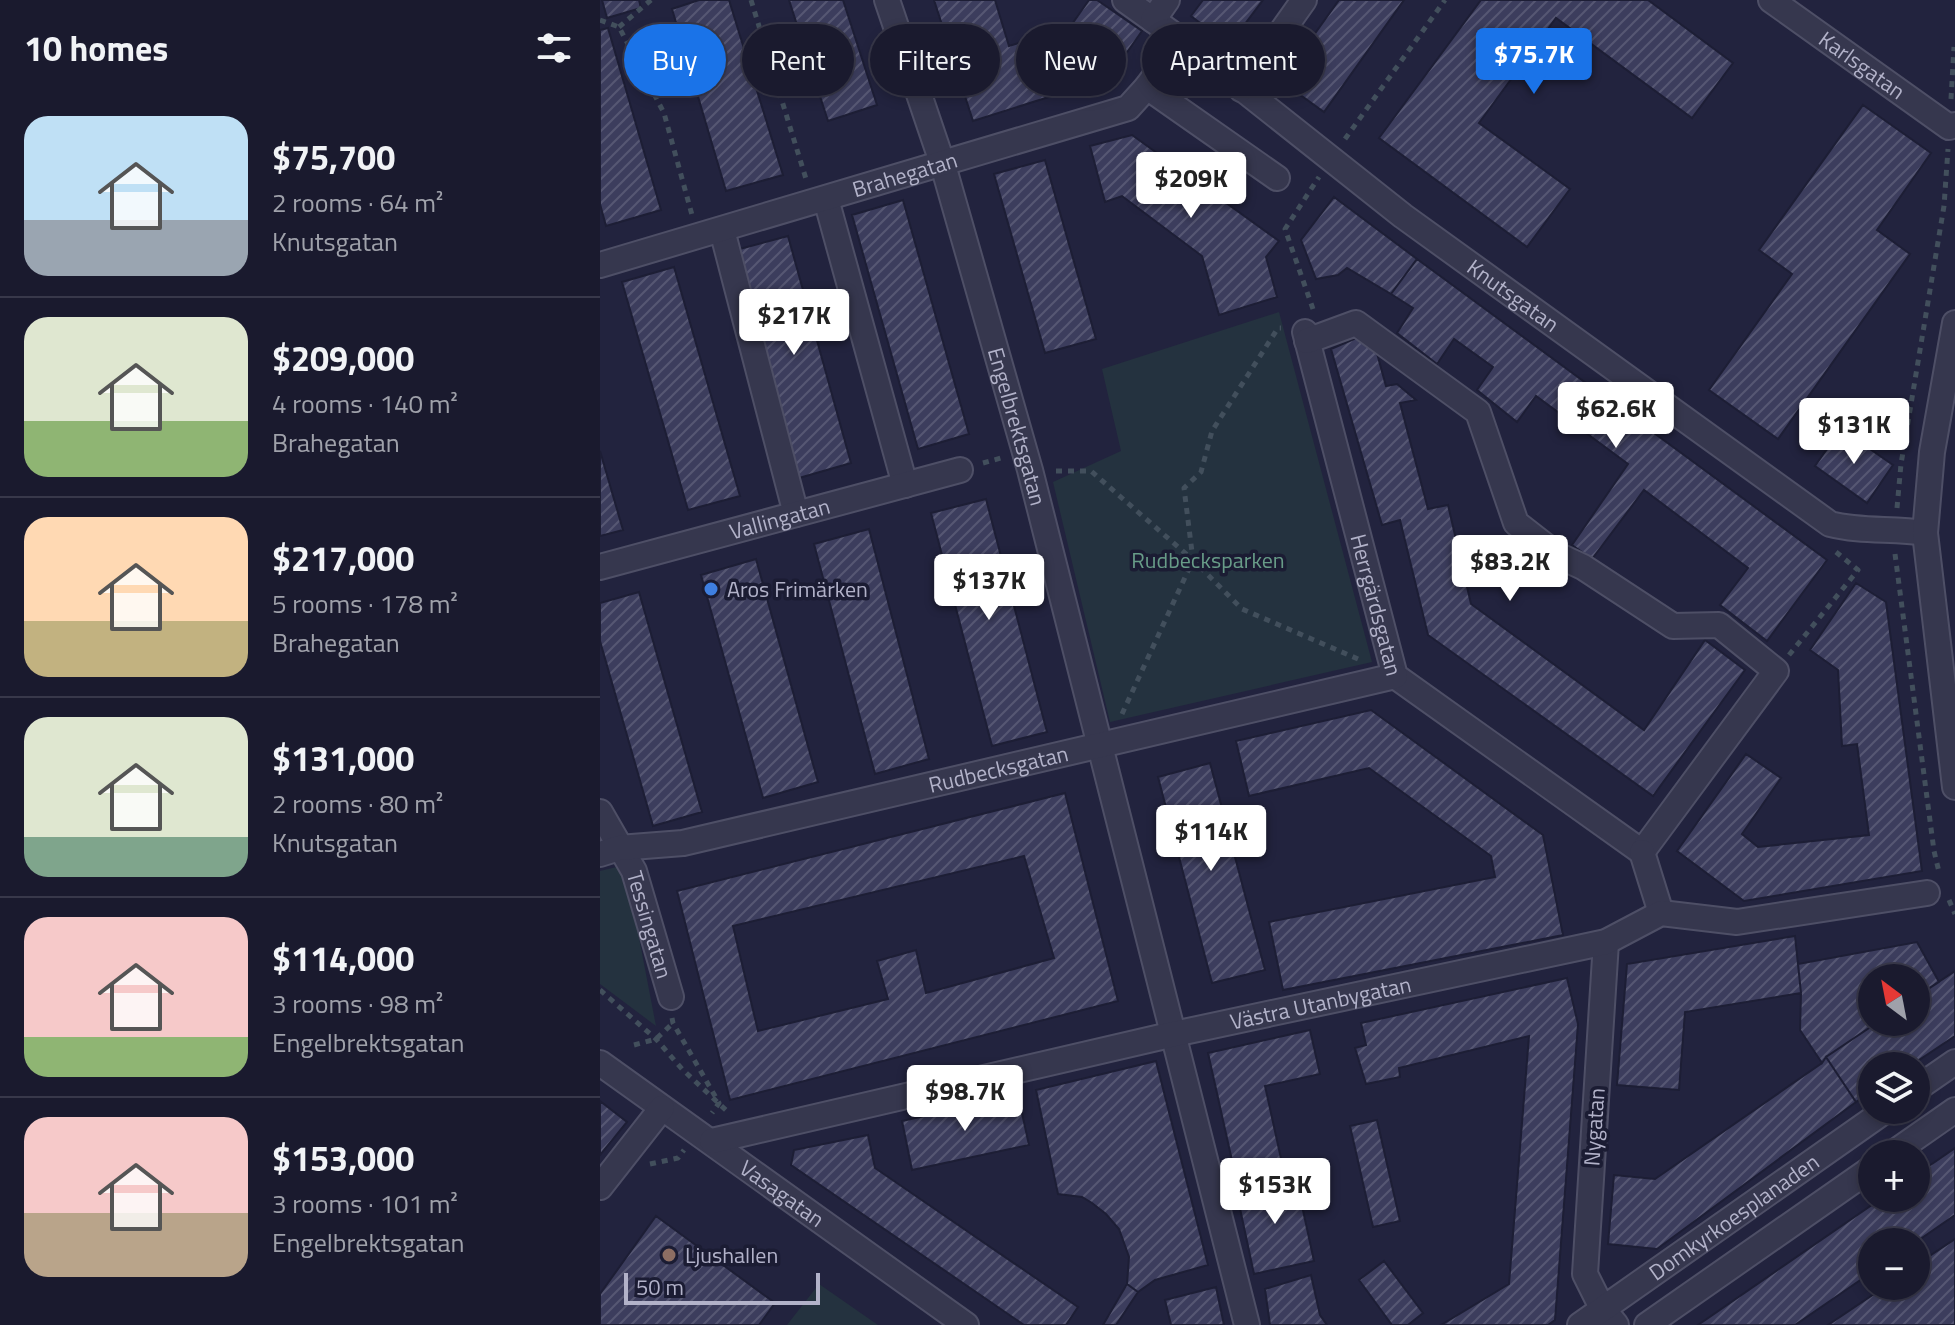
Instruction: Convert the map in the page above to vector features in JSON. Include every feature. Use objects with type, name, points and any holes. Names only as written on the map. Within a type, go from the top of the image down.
[{"type":"street","name":"Engelbrektsgatan","points":[[887,0],[943,165],[1030,470],[1247,1325]]},
{"type":"street","name":"Knutsgatan","points":[[1125,0],[1160,10]]},
{"type":"street","points":[[1287,24],[1304,0]]},
{"type":"street","name":"Karlsgatan","points":[[1771,0],[1952,126]]},
{"type":"street","name":"Brahegatan","points":[[600,265],[1128,108],[1142,93]]},
{"type":"street","points":[[1160,96],[1277,178]]},
{"type":"street","name":"Knutsgatan","points":[[1250,96],[1403,216],[1830,524],[1855,530],[1896,529],[1925,533]]},
{"type":"street","points":[[820,201],[905,485]]},
{"type":"street","points":[[722,230],[796,514]]},
{"type":"street","points":[[1306,337],[1356,323],[1478,412],[1516,523],[1557,555],[1583,567],[1673,626],[1719,625],[1776,671],[1642,852],[1661,913],[1737,922],[1934,889]]},
{"type":"street","points":[[1955,323],[1932,452],[1925,533],[1955,787]]},
{"type":"street","name":"Herrgärdsgatan","points":[[1306,337],[1395,676],[1642,852]]},
{"type":"street","name":"Vallingatan","points":[[600,567],[960,470]]},
{"type":"street","name":"Rudbecksgatan","points":[[609,851],[683,843],[1395,676]]},
{"type":"street","name":"Tessingatan","points":[[600,812],[609,851],[634,871],[671,997]]},
{"type":"street","name":"Västra Utanbygatan","points":[[712,1141],[1174,1034],[1606,942],[1661,913]]},
{"type":"street","name":"Nygatan","points":[[1606,942],[1585,1274],[1609,1316]]},
{"type":"street","points":[[1930,1079],[1955,1062]]},
{"type":"street","name":"Vasagatan","points":[[600,1063],[966,1325]]},
{"type":"street","points":[[600,1187],[662,1108]]},
{"type":"street","points":[[1912,1140],[1955,1110]]},
{"type":"street","name":"Domkyrkoesplanaden","points":[[1580,1325],[1609,1316],[1867,1124]]},
{"type":"street","name":"Domkyrkoesplanaden","points":[[1647,1325],[1858,1178]]},
{"type":"path","points":[[619,27],[651,0]]},
{"type":"path","points":[[751,0],[820,201]]},
{"type":"path","points":[[600,20],[619,27],[664,113],[698,237]]},
{"type":"path","points":[[1901,464],[1944,206],[1952,126],[1955,38]]},
{"type":"path","points":[[1101,745],[1129,704],[1193,560],[1184,488],[1201,472],[1212,431],[1278,328],[1306,337]]},
{"type":"path","points":[[1030,470],[1091,471],[1193,560],[1242,609],[1395,676]]},
{"type":"path","points":[[1895,560],[1934,851],[1934,889]]},
{"type":"path","points":[[1776,671],[1858,570]]},
{"type":"path","points":[[600,990],[656,1039],[682,1069],[752,1133]]},
{"type":"path","points":[[634,1045],[656,1039],[673,1023],[719,1103]]},
{"type":"green space","name":"Rudbecksparken","points":[[1279,312],[1372,662],[1110,722],[1053,482],[1121,451],[1102,369]]},
{"type":"green space","points":[[625,865],[656,1026],[600,984],[600,871]]},
{"type":"green space","points":[[819,1284],[878,1325],[787,1325]]},
{"type":"building","points":[[602,0],[639,0],[641,8],[607,18]]},
{"type":"building","points":[[699,0],[729,0],[742,42],[742,96],[759,96],[783,175],[726,191],[698,96],[726,96],[726,24],[676,24],[672,9]]},
{"type":"building","points":[[789,0],[843,0],[851,24],[797,24]]},
{"type":"building","points":[[934,0],[995,0],[1009,46],[1016,44],[1016,96],[1052,96],[973,121],[965,96],[1000,96],[1000,24],[942,24]]},
{"type":"building","points":[[1089,0],[1097,0],[1142,31],[1126,54],[1126,24],[1072,24]]},
{"type":"building","points":[[1203,0],[1263,0],[1245,24],[1201,24],[1191,16]]},
{"type":"building","points":[[1339,0],[1404,0],[1324,112],[1302,96],[1325,96],[1325,24],[1322,24]]},
{"type":"building","points":[[1481,0],[1648,0],[1733,63],[1692,118],[1556,18],[1479,123],[1570,189],[1527,247],[1379,138]]},
{"type":"building","points":[[608,28],[624,83],[624,96],[628,96],[661,210],[606,226],[600,204],[600,30]]},
{"type":"building","points":[[854,34],[870,83],[870,96],[874,96],[877,105],[828,121],[820,96],[854,96]]},
{"type":"building","points":[[1863,105],[1931,153],[1877,230],[1910,254],[1778,439],[1709,390],[1792,274],[1759,250]]},
{"type":"building","points":[[1132,135],[1279,241],[1266,257],[1277,297],[1219,315],[1202,256],[1122,196],[1105,202],[1090,146]]},
{"type":"building","points":[[1045,160],[1096,339],[1045,353],[994,174]]},
{"type":"building","points":[[1334,197],[1417,259],[1391,294],[1347,268],[1338,275],[1316,279],[1301,240]]},
{"type":"building","points":[[903,200],[969,434],[918,449],[852,215]]},
{"type":"building","points":[[788,236],[851,463],[799,478],[736,250]]},
{"type":"building","points":[[1417,259],[1827,560],[1767,641],[1720,605],[1748,568],[1644,490],[1592,559],[1572,545],[1628,464],[1536,396],[1517,422],[1477,390],[1493,367],[1454,339],[1437,364],[1397,333],[1413,308],[1391,294]]},
{"type":"building","points":[[674,267],[740,496],[688,510],[622,282]]},
{"type":"building","points":[[1361,336],[1375,346],[1386,386],[1397,384],[1416,400],[1400,403],[1428,509],[1448,505],[1471,604],[1644,730],[1705,640],[1745,670],[1653,796],[1428,635],[1400,520],[1382,525],[1331,349]]},
{"type":"building","points":[[1841,429],[1893,465],[1867,503],[1815,466]]},
{"type":"building","points":[[600,451],[623,530],[600,536]]},
{"type":"building","points":[[986,499],[1047,732],[992,746],[931,513]]},
{"type":"building","points":[[869,529],[929,759],[875,774],[814,544]]},
{"type":"building","points":[[756,559],[818,782],[763,798],[701,575]]},
{"type":"building","points":[[1856,583],[1886,602],[1922,871],[1744,901],[1677,851],[1746,754],[1781,778],[1742,834],[1758,847],[1869,835],[1857,744],[1842,746],[1838,670],[1810,650]]},
{"type":"building","points":[[639,592],[702,812],[653,826],[600,641],[600,603]]},
{"type":"building","points":[[1371,710],[1543,835],[1563,935],[1283,990],[1269,922],[1495,877],[1491,856],[1369,768],[1249,796],[1236,741]]},
{"type":"building","points":[[1210,763],[1265,970],[1212,983],[1158,777]]},
{"type":"building","points":[[1065,793],[1118,1001],[730,1100],[677,891]],"holes":[[[1024,856],[1054,958],[926,993],[916,950],[877,961],[888,999],[758,1031],[733,926]]]},
{"type":"building","points":[[1795,936],[1801,993],[1685,1012],[1679,1090],[1617,1085],[1627,964]]},
{"type":"building","points":[[1917,942],[1929,964],[1858,964],[1858,1035],[1822,1063],[1800,1030],[1798,964]]},
{"type":"building","points":[[1930,966],[1939,982],[1930,988]]},
{"type":"building","points":[[1955,971],[1955,1036],[1930,1053],[1858,1052],[1856,1102],[1826,1057],[1858,1035],[1930,1036],[1930,988]]},
{"type":"building","points":[[1567,978],[1578,1024],[1555,1320],[1548,1325],[1441,1325],[1509,1284],[1529,1036],[1399,1068],[1400,1077],[1366,1084],[1355,1048],[1366,1045],[1361,1023]]},
{"type":"building","points":[[1310,1030],[1320,1074],[1265,1086],[1282,1163],[1235,1174],[1208,1053]]},
{"type":"building","points":[[1826,1057],[1856,1102],[1657,1249],[1608,1244],[1614,1175],[1655,1179],[1822,1063]]},
{"type":"building","points":[[1156,1061],[1208,1265],[1155,1280],[1138,1292],[1127,1284],[1129,1257],[1119,1229],[1106,1214],[1082,1197],[1058,1194],[1036,1090]]},
{"type":"building","points":[[1018,1095],[1029,1145],[912,1170],[902,1121]]},
{"type":"building","points":[[600,1101],[627,1122],[600,1155]]},
{"type":"building","points":[[1377,1120],[1400,1221],[1373,1227],[1350,1126]]},
{"type":"building","points":[[868,1135],[875,1168],[1078,1307],[1066,1325],[1024,1325],[791,1165],[794,1150]]},
{"type":"building","points":[[1955,1148],[1955,1215],[1930,1232],[1930,1228],[1858,1228],[1858,1282],[1795,1325],[1698,1325],[1862,1212],[1930,1212],[1930,1165]]},
{"type":"building","points":[[1296,1178],[1314,1261],[1254,1274],[1236,1190]]},
{"type":"building","name":"Ljushallen","points":[[656,1216],[775,1303],[759,1325],[600,1325],[600,1294]]},
{"type":"building","points":[[1955,1239],[1955,1325],[1828,1325],[1865,1300],[1930,1300],[1930,1256]]},
{"type":"building","points":[[1384,1261],[1423,1313],[1408,1325],[1392,1325],[1359,1280]]},
{"type":"building","points":[[1311,1275],[1320,1315],[1327,1325],[1270,1325],[1265,1289]]},
{"type":"building","points":[[1127,1284],[1138,1292],[1116,1325],[1103,1325]]},
{"type":"building","points":[[1216,1287],[1224,1325],[1171,1325],[1165,1300]]},
{"type":"place","name":"Aros Frimärken","points":[[711,589]]},
{"type":"place","name":"Ljushallen","points":[[669,1255]]}]
